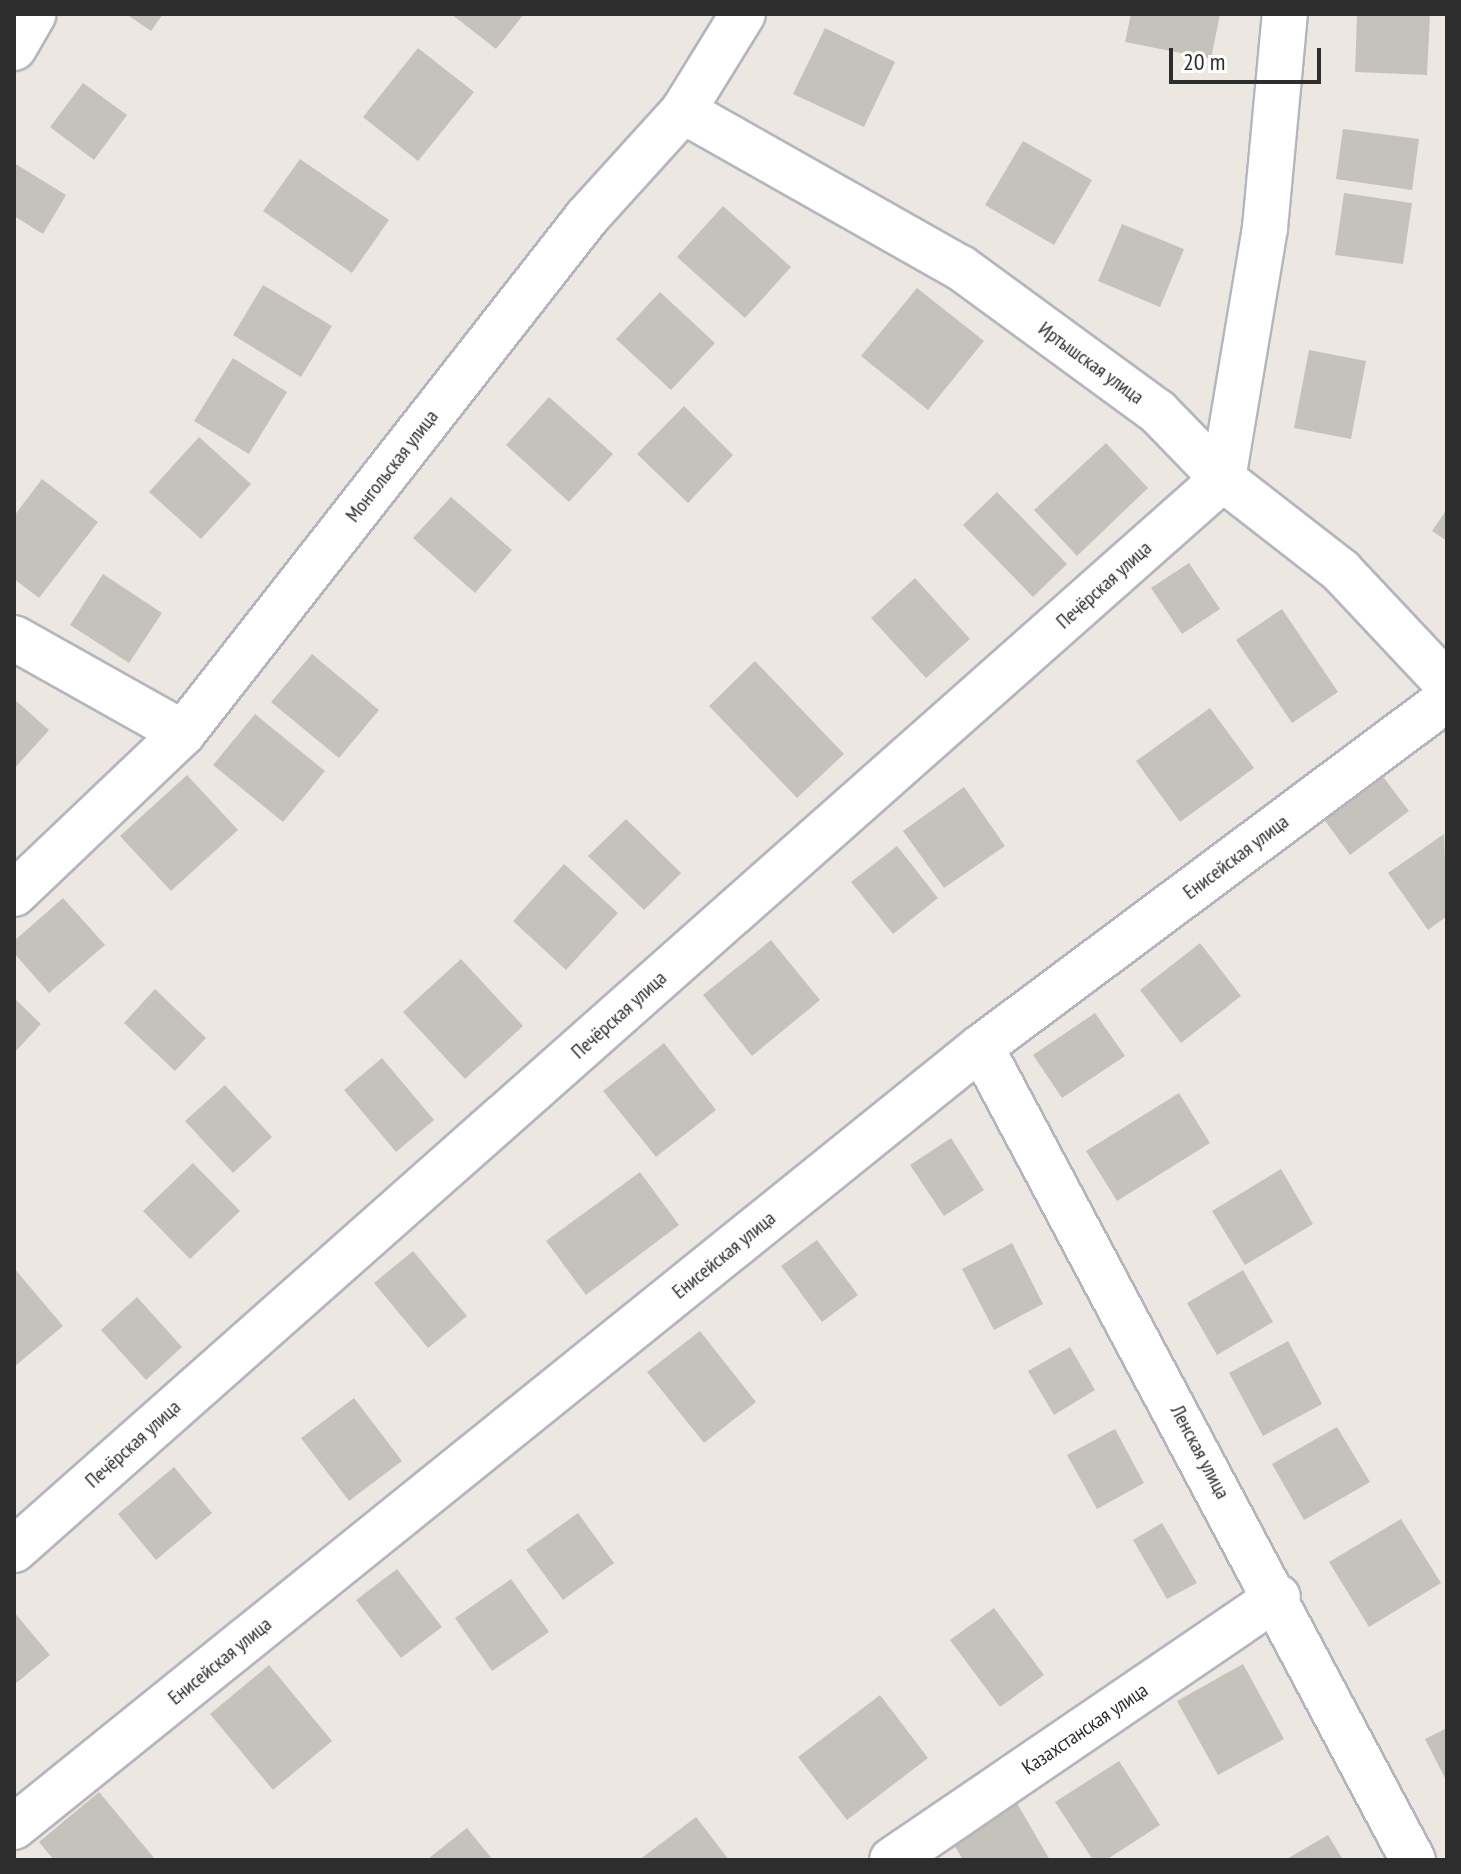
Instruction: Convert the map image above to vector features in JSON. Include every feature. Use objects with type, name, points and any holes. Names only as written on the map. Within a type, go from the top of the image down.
[{"type":"street","points":[[14,48],[34,14]]},
{"type":"street","name":"Монгольская улица","points":[[14,894],[183,733],[587,217],[683,111],[743,14]]},
{"type":"street","points":[[1223,479],[1265,228],[1285,14]]},
{"type":"street","name":"Иртышская улица","points":[[683,111],[961,268],[1158,412],[1223,479],[1341,571],[1447,684]]},
{"type":"street","name":"Печёрская улица","points":[[14,1550],[1223,479]]},
{"type":"street","points":[[14,638],[183,733]]},
{"type":"street","name":"Енисейская улица","points":[[18,1813],[981,1047],[1447,699]]},
{"type":"street","name":"Ленская улица","points":[[981,1047],[1278,1597],[1413,1860]]},
{"type":"street","name":"Казахстанская улица","points":[[892,1860],[1278,1597]]},
{"type":"building","points":[[126,14],[163,14],[151,31]]},
{"type":"building","points":[[451,14],[524,14],[496,49]]},
{"type":"building","points":[[1131,14],[1220,14],[1211,59],[1125,42]]},
{"type":"building","points":[[1357,14],[1430,15],[1427,75],[1355,72]]},
{"type":"building","points":[[825,28],[895,62],[864,127],[793,94]]},
{"type":"building","points":[[418,48],[474,92],[418,161],[363,117]]},
{"type":"building","points":[[83,83],[127,115],[94,160],[50,127]]},
{"type":"building","points":[[1343,129],[1419,139],[1412,190],[1336,179]]},
{"type":"building","points":[[1023,141],[1092,180],[1054,245],[985,205]]},
{"type":"building","points":[[300,159],[389,220],[352,273],[263,211]]},
{"type":"building","points":[[14,163],[66,195],[43,234],[14,216]]},
{"type":"building","points":[[1344,193],[1412,203],[1403,264],[1335,255]]},
{"type":"building","points":[[723,206],[791,267],[745,318],[677,257]]},
{"type":"building","points":[[1122,224],[1184,249],[1160,307],[1098,281]]},
{"type":"building","points":[[263,285],[332,326],[301,377],[233,335]]},
{"type":"building","points":[[917,288],[984,341],[928,410],[861,356]]},
{"type":"building","points":[[660,292],[715,343],[671,390],[616,339]]},
{"type":"building","points":[[1309,350],[1366,361],[1351,439],[1294,428]]},
{"type":"building","points":[[233,358],[287,392],[249,454],[194,421]]},
{"type":"building","points":[[549,397],[613,454],[569,502],[506,445]]},
{"type":"building","points":[[684,406],[733,455],[688,503],[637,454]]},
{"type":"building","points":[[199,437],[251,484],[201,539],[149,492]]},
{"type":"building","points":[[1106,443],[1148,488],[1077,556],[1034,510]]},
{"type":"building","points":[[42,479],[98,522],[39,598],[14,579],[14,516]]},
{"type":"building","points":[[997,492],[1067,564],[1033,597],[963,525]]},
{"type":"building","points":[[451,497],[512,550],[475,593],[413,538]]},
{"type":"building","points":[[1447,509],[1447,541],[1432,531]]},
{"type":"building","points":[[1189,563],[1220,609],[1182,634],[1151,588]]},
{"type":"building","points":[[103,574],[162,613],[129,663],[70,625]]},
{"type":"building","points":[[915,578],[970,639],[926,678],[871,618]]},
{"type":"building","points":[[1282,609],[1338,692],[1292,723],[1236,640]]},
{"type":"building","points":[[312,654],[379,710],[339,758],[271,702]]},
{"type":"building","points":[[755,661],[844,754],[797,798],[709,706]]},
{"type":"building","points":[[14,699],[49,730],[14,769]]},
{"type":"building","points":[[1210,708],[1254,768],[1180,822],[1136,761]]},
{"type":"building","points":[[255,714],[325,771],[283,822],[213,765]]},
{"type":"building","points":[[1381,774],[1409,811],[1350,855],[1323,818]]},
{"type":"building","points":[[187,775],[238,830],[171,891],[120,836]]},
{"type":"building","points":[[964,787],[1005,846],[944,888],[903,831]]},
{"type":"building","points":[[626,819],[681,873],[644,910],[588,856]]},
{"type":"building","points":[[1444,834],[1447,916],[1428,930],[1388,873]]},
{"type":"building","points":[[897,846],[938,898],[893,934],[851,882]]},
{"type":"building","points":[[564,864],[618,913],[566,970],[513,921]]},
{"type":"building","points":[[63,898],[105,945],[49,993],[14,953],[14,941]]},
{"type":"building","points":[[771,940],[820,1000],[752,1056],[703,995]]},
{"type":"building","points":[[1200,943],[1241,996],[1181,1043],[1140,990]]},
{"type":"building","points":[[461,959],[523,1026],[465,1079],[403,1012]]},
{"type":"building","points":[[155,989],[206,1038],[175,1071],[124,1023]]},
{"type":"building","points":[[14,998],[41,1024],[14,1053]]},
{"type":"building","points":[[1095,1013],[1125,1056],[1062,1098],[1033,1055]]},
{"type":"building","points":[[664,1043],[716,1110],[656,1157],[603,1091]]},
{"type":"building","points":[[382,1058],[434,1120],[396,1152],[344,1090]]},
{"type":"building","points":[[225,1085],[272,1137],[233,1173],[185,1121]]},
{"type":"building","points":[[1179,1093],[1210,1143],[1117,1201],[1086,1151]]},
{"type":"building","points":[[951,1138],[984,1190],[944,1216],[910,1165]]},
{"type":"building","points":[[193,1163],[240,1211],[190,1259],[143,1211]]},
{"type":"building","points":[[1281,1169],[1313,1224],[1245,1265],[1212,1211]]},
{"type":"building","points":[[640,1172],[679,1225],[586,1295],[546,1241]]},
{"type":"building","points":[[817,1240],[858,1295],[822,1322],[781,1266]]},
{"type":"building","points":[[1012,1243],[1043,1304],[994,1330],[962,1269]]},
{"type":"building","points":[[413,1251],[467,1316],[428,1348],[374,1283]]},
{"type":"building","points":[[14,1268],[63,1326],[14,1367]]},
{"type":"building","points":[[1243,1270],[1273,1322],[1217,1355],[1187,1303]]},
{"type":"building","points":[[137,1297],[182,1347],[146,1380],[101,1330]]},
{"type":"building","points":[[700,1331],[756,1402],[704,1443],[647,1372]]},
{"type":"building","points":[[1288,1341],[1322,1404],[1263,1436],[1229,1373]]},
{"type":"building","points":[[1070,1347],[1095,1390],[1054,1415],[1028,1371]]},
{"type":"building","points":[[354,1398],[402,1461],[349,1501],[301,1438]]},
{"type":"building","points":[[1337,1427],[1370,1482],[1304,1520],[1272,1464]]},
{"type":"building","points":[[1115,1429],[1144,1483],[1097,1509],[1067,1455]]},
{"type":"building","points":[[174,1467],[212,1513],[156,1560],[118,1514]]},
{"type":"building","points":[[578,1513],[614,1563],[563,1600],[526,1550]]},
{"type":"building","points":[[1401,1519],[1441,1583],[1369,1627],[1329,1562]]},
{"type":"building","points":[[1162,1523],[1197,1583],[1167,1599],[1133,1540]]},
{"type":"building","points":[[397,1569],[442,1627],[401,1658],[356,1600]]},
{"type":"building","points":[[511,1579],[549,1632],[492,1671],[455,1618]]},
{"type":"building","points":[[994,1608],[1044,1675],[1000,1707],[950,1640]]},
{"type":"building","points":[[14,1612],[50,1655],[14,1685]]},
{"type":"building","points":[[1243,1664],[1284,1739],[1218,1775],[1177,1701]]},
{"type":"building","points":[[269,1665],[332,1741],[273,1790],[210,1714]]},
{"type":"building","points":[[880,1695],[928,1758],[847,1820],[798,1757]]},
{"type":"building","points":[[1447,1728],[1447,1782],[1425,1739]]},
{"type":"building","points":[[1119,1761],[1160,1825],[1106,1860],[1093,1860],[1055,1802]]},
{"type":"building","points":[[99,1792],[155,1859],[54,1860],[39,1842]]},
{"type":"building","points":[[1015,1800],[1050,1860],[963,1860],[950,1838]]},
{"type":"building","points":[[696,1817],[729,1860],[639,1860]]},
{"type":"building","points":[[467,1828],[493,1860],[429,1858]]},
{"type":"building","points":[[1328,1835],[1343,1860],[1285,1860]]}]
